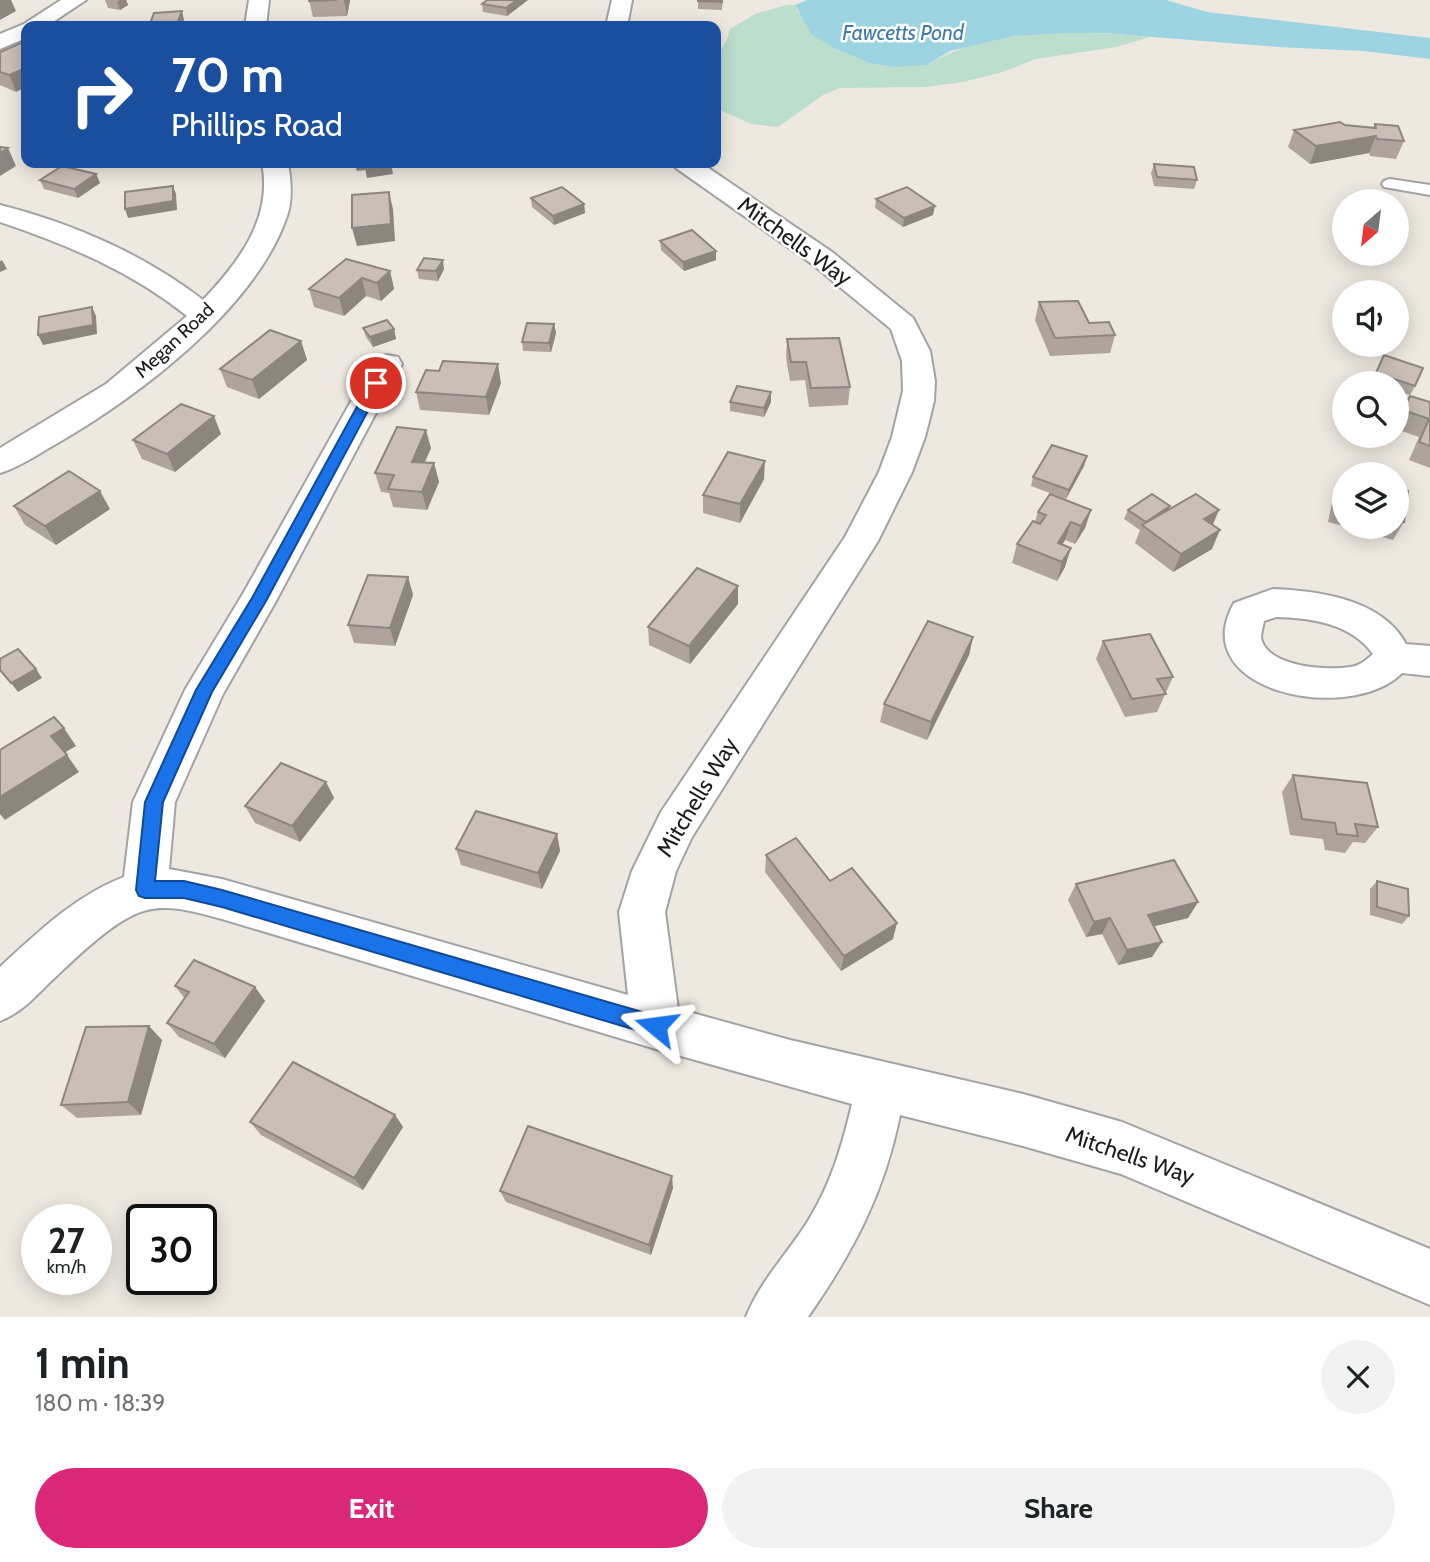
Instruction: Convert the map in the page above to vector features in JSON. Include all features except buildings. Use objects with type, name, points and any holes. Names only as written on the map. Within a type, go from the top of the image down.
[{"type":"street","points":[[41,21],[76,0]]},
{"type":"street","points":[[257,21],[259,0]]},
{"type":"street","points":[[618,21],[622,0]]},
{"type":"street","points":[[0,42],[21,32]]},
{"type":"street","name":"Megan Road","points":[[0,462],[93,408],[167,352],[204,315],[239,274],[266,234],[275,213],[275,168]]},
{"type":"street","name":"Mitchells Way","points":[[692,168],[822,258],[903,324],[911,336],[919,368],[918,399],[903,450],[853,556],[676,825],[654,871],[642,912],[656,1026],[790,1064],[1122,1148],[1430,1278]]},
{"type":"street","points":[[0,213],[59,232],[130,264],[177,292],[204,315]]},
{"type":"street","points":[[145,890],[154,802],[205,690],[258,601],[387,364]]},
{"type":"street","points":[[0,998],[97,914],[127,896],[145,890],[184,889],[656,1026]]},
{"type":"street","points":[[774,1317],[827,1241],[851,1196],[865,1156],[881,1086]]},
{"type":"lane","points":[[1390,184],[1430,190]]},
{"type":"green space","points":[[795,5],[798,13],[927,65],[980,43],[1036,33],[1150,37],[1116,47],[1036,59],[1003,72],[963,82],[926,87],[840,88],[823,95],[778,127],[751,124],[721,110],[721,50],[730,29],[755,14]]},
{"type":"water","name":"Fawcetts Pond","points":[[807,0],[1166,0],[1207,12],[1430,38],[1430,59],[1363,51],[1103,33],[1064,33],[1013,36],[950,51],[927,65],[895,67],[870,63],[834,48],[811,34],[795,5]]},
{"type":"route","points":[[376,383],[258,601],[205,690],[154,802],[145,890],[184,889],[222,899],[656,1026]]}]
